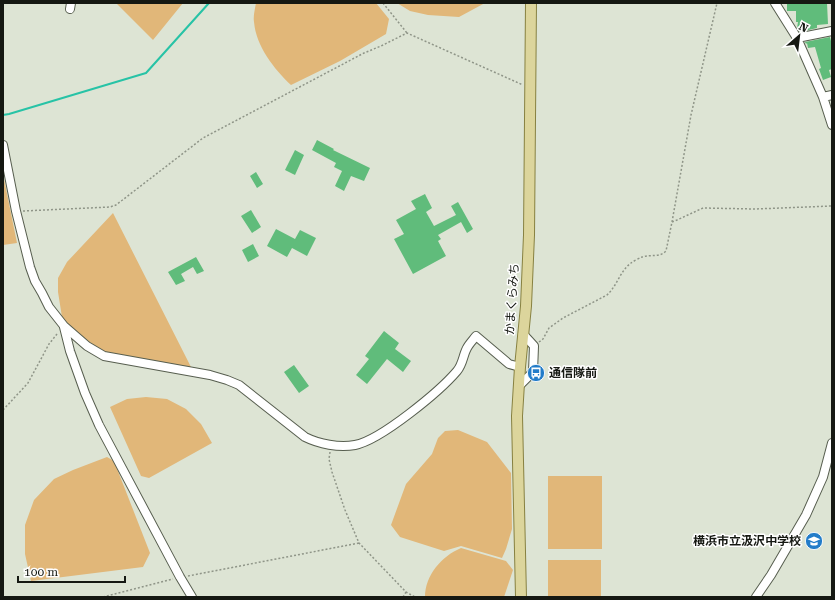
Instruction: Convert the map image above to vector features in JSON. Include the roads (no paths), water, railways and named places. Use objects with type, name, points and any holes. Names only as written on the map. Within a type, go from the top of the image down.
[{"type":"main road","name":"かまくらみち","points":[[521,597],[517,416],[526,306],[529,236],[531,3]]},
{"type":"street","points":[[775,3],[797,38],[823,97],[832,125]]},
{"type":"street","points":[[797,38],[832,31]]},
{"type":"street","points":[[823,97],[832,95]]},
{"type":"street","points":[[3,145],[16,212],[35,281],[50,307],[64,326],[80,341],[92,350],[104,356],[210,376],[234,383],[304,437],[331,445],[350,446],[366,442],[373,438],[398,422],[438,390],[457,371],[461,365],[467,347],[476,336],[509,364],[520,367]]},
{"type":"street","points":[[64,326],[70,351],[85,393],[99,425],[192,597]]},
{"type":"street","points":[[519,386],[533,372],[534,346],[523,334]]},
{"type":"street","points":[[70,351],[74,342],[80,341]]},
{"type":"street","points":[[756,597],[772,575],[806,515],[823,477],[832,443]]},
{"type":"waterway","points":[[3,115],[146,73],[209,3]]},
{"type":"place","name":"通信隊前","points":[[536,373]]},
{"type":"place","name":"横浜市立汲沢中学校","points":[[814,541]]}]
